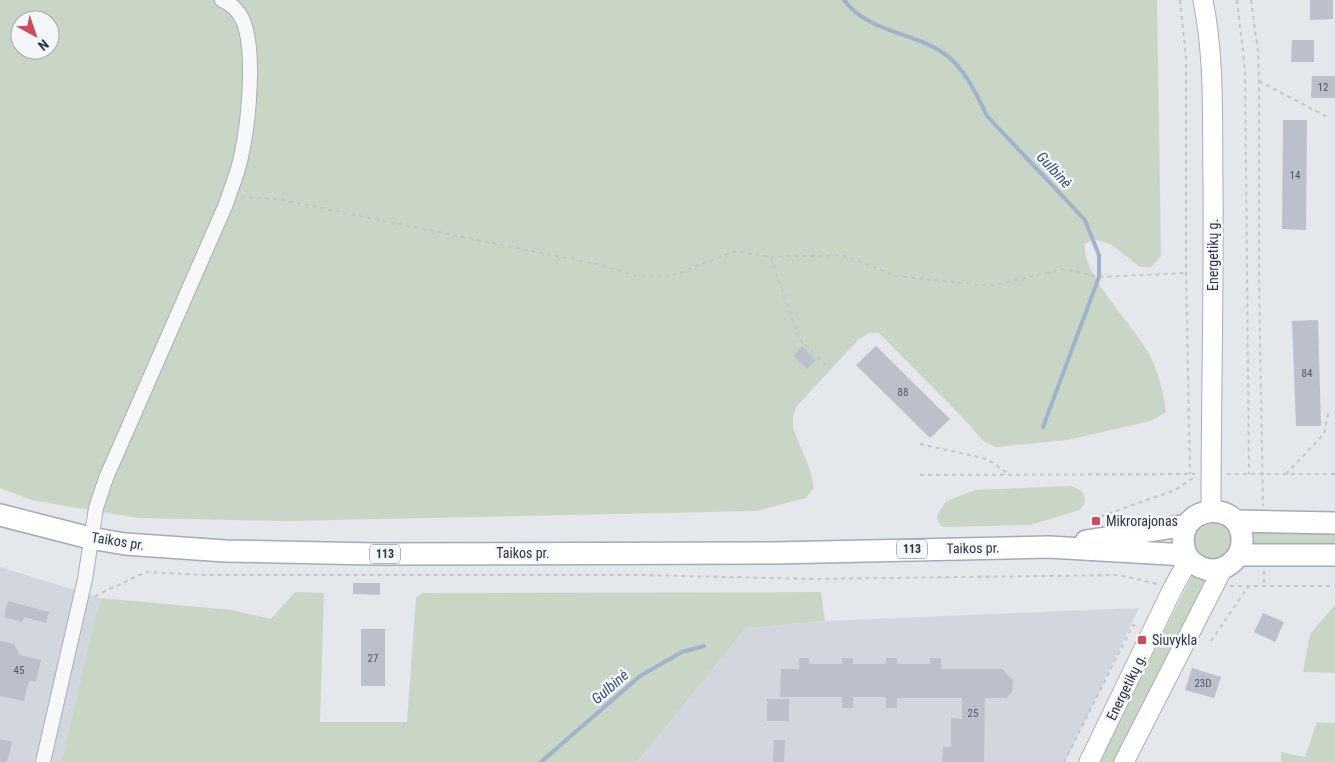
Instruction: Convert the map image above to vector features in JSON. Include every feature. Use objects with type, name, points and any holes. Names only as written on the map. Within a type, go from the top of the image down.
[{"type":"main road","name":"Taikos pr.","points":[[1049,547],[1187,525],[1202,512],[1212,510]]},
{"type":"main road","points":[[1212,510],[1229,515],[1236,521],[1242,538],[1242,547],[1225,570]]},
{"type":"main road","name":"Taikos pr.","points":[[0,515],[90,538],[125,544],[199,550],[376,554],[774,553],[1049,547],[1188,557],[1196,565],[1204,569],[1214,570],[1335,555]]},
{"type":"main road","points":[[1236,521],[1335,523]]},
{"type":"main road","points":[[1187,525],[1183,540],[1188,557]]},
{"type":"street","points":[[43,762],[80,604],[96,508],[106,478],[228,197],[241,158],[249,112],[251,78],[244,24],[238,11],[222,0]]},
{"type":"street","name":"Energetikų g.","points":[[1202,0],[1209,40],[1212,87],[1214,281],[1212,510]]},
{"type":"street","name":"Energetikų g.","points":[[1090,762],[1188,557]]},
{"type":"street","points":[[1124,762],[1225,570]]},
{"type":"path","points":[[1180,0],[1186,58],[1186,273],[1190,474]]},
{"type":"path","points":[[1237,0],[1245,69],[1249,474]]},
{"type":"path","points":[[1251,0],[1258,51],[1259,81],[1262,474]]},
{"type":"path","points":[[1259,81],[1329,118]]},
{"type":"path","points":[[228,197],[277,199],[600,264],[637,276],[672,276],[735,251],[771,257],[843,255],[896,276],[990,286],[1063,269],[1099,277],[1186,273]]},
{"type":"path","points":[[771,257],[799,339],[826,366]]},
{"type":"path","points":[[1286,474],[1324,434],[1329,410]]},
{"type":"path","points":[[920,444],[987,459],[1010,475]]},
{"type":"path","points":[[920,475],[1197,474],[1191,481],[1175,490],[1096,518],[1096,521]]},
{"type":"path","points":[[1211,474],[1335,474]]},
{"type":"path","points":[[1225,570],[1249,586],[1335,586]]},
{"type":"path","points":[[80,604],[146,572],[215,575],[622,575],[803,578],[1119,575],[1173,588]]},
{"type":"path","points":[[1211,641],[1249,586]]},
{"type":"path","points":[[1064,762],[1133,625],[1152,633]]},
{"type":"shaded area","points":[[0,567],[100,598],[61,762],[0,762]]},
{"type":"shaded area","points":[[1139,608],[1065,762],[637,762],[746,628],[825,621]]},
{"type":"green space","points":[[0,0],[1157,0],[1161,256],[1151,267],[1140,267],[1112,245],[1094,239],[1085,244],[1086,256],[1091,270],[1110,300],[1142,342],[1155,368],[1162,389],[1166,412],[1151,421],[1067,440],[996,447],[983,441],[966,421],[879,333],[870,333],[859,339],[796,407],[793,416],[793,428],[810,470],[814,488],[806,498],[756,511],[287,521],[138,518],[31,500],[0,488]]},
{"type":"green space","points":[[1072,486],[1083,492],[1085,502],[1080,510],[1030,525],[943,527],[938,522],[937,516],[946,501],[975,490]]},
{"type":"green space","points":[[1217,520],[1229,528],[1231,547],[1226,555],[1218,559],[1205,559],[1193,548],[1192,533],[1196,527]]},
{"type":"green space","points":[[1255,532],[1335,532],[1335,547],[1251,546],[1249,536]]},
{"type":"green space","points":[[1195,574],[1205,577],[1206,581],[1115,762],[1099,762],[1192,576]]},
{"type":"green space","points":[[295,592],[324,593],[320,722],[407,722],[416,598],[422,593],[821,592],[825,621],[746,628],[637,762],[61,762],[100,598],[232,610],[271,619]]},
{"type":"green space","points":[[1335,605],[1335,673],[1303,672],[1310,634]]},
{"type":"green space","points":[[1317,722],[1335,723],[1335,762],[1281,762],[1281,752],[1305,757]]},
{"type":"building","points":[[1310,0],[1333,0],[1333,19],[1310,20]]},
{"type":"building","points":[[1292,40],[1314,40],[1314,62],[1291,62]]},
{"type":"building","points":[[1312,76],[1335,76],[1335,98],[1311,98]]},
{"type":"building","points":[[1283,120],[1307,120],[1306,230],[1282,229]]},
{"type":"building","points":[[1318,320],[1321,426],[1296,426],[1292,321]]},
{"type":"building","points":[[802,346],[816,360],[807,369],[793,356]]},
{"type":"building","points":[[876,346],[950,419],[930,438],[856,365]]},
{"type":"building","points":[[353,583],[380,583],[380,595],[353,594]]},
{"type":"building","points":[[8,601],[49,612],[46,623],[24,617],[22,622],[4,617]]},
{"type":"building","points":[[1263,613],[1284,622],[1275,642],[1254,632]]},
{"type":"building","points":[[361,629],[385,629],[385,686],[361,686]]},
{"type":"building","points":[[0,641],[14,644],[20,655],[41,660],[36,682],[29,681],[24,701],[0,696]]},
{"type":"building","points":[[799,658],[809,658],[809,664],[842,664],[842,658],[853,658],[853,664],[886,664],[886,658],[897,658],[897,664],[930,664],[930,658],[941,658],[941,669],[1002,669],[1013,680],[1012,692],[1006,698],[985,698],[984,762],[942,762],[943,747],[951,747],[951,718],[962,719],[962,698],[897,698],[897,708],[886,708],[886,697],[853,697],[853,708],[842,708],[842,697],[780,697],[781,669],[799,669]]},
{"type":"building","points":[[1192,668],[1221,677],[1214,698],[1185,690]]},
{"type":"building","points":[[767,699],[789,699],[789,721],[767,721]]},
{"type":"building","points":[[0,739],[12,742],[7,762],[0,762]]},
{"type":"building","points":[[774,740],[785,740],[784,762],[773,762]]},
{"type":"waterway","name":"Gulbinė","points":[[844,0],[855,12],[868,21],[928,44],[953,61],[968,80],[987,116],[1085,220],[1099,255],[1099,277],[1043,427]]},
{"type":"waterway","name":"Gulbinė","points":[[541,762],[640,676],[682,652],[704,646]]},
{"type":"place","name":"Mikrorajonas","points":[[1096,521]]},
{"type":"place","name":"Siuvykla","points":[[1142,640]]}]
